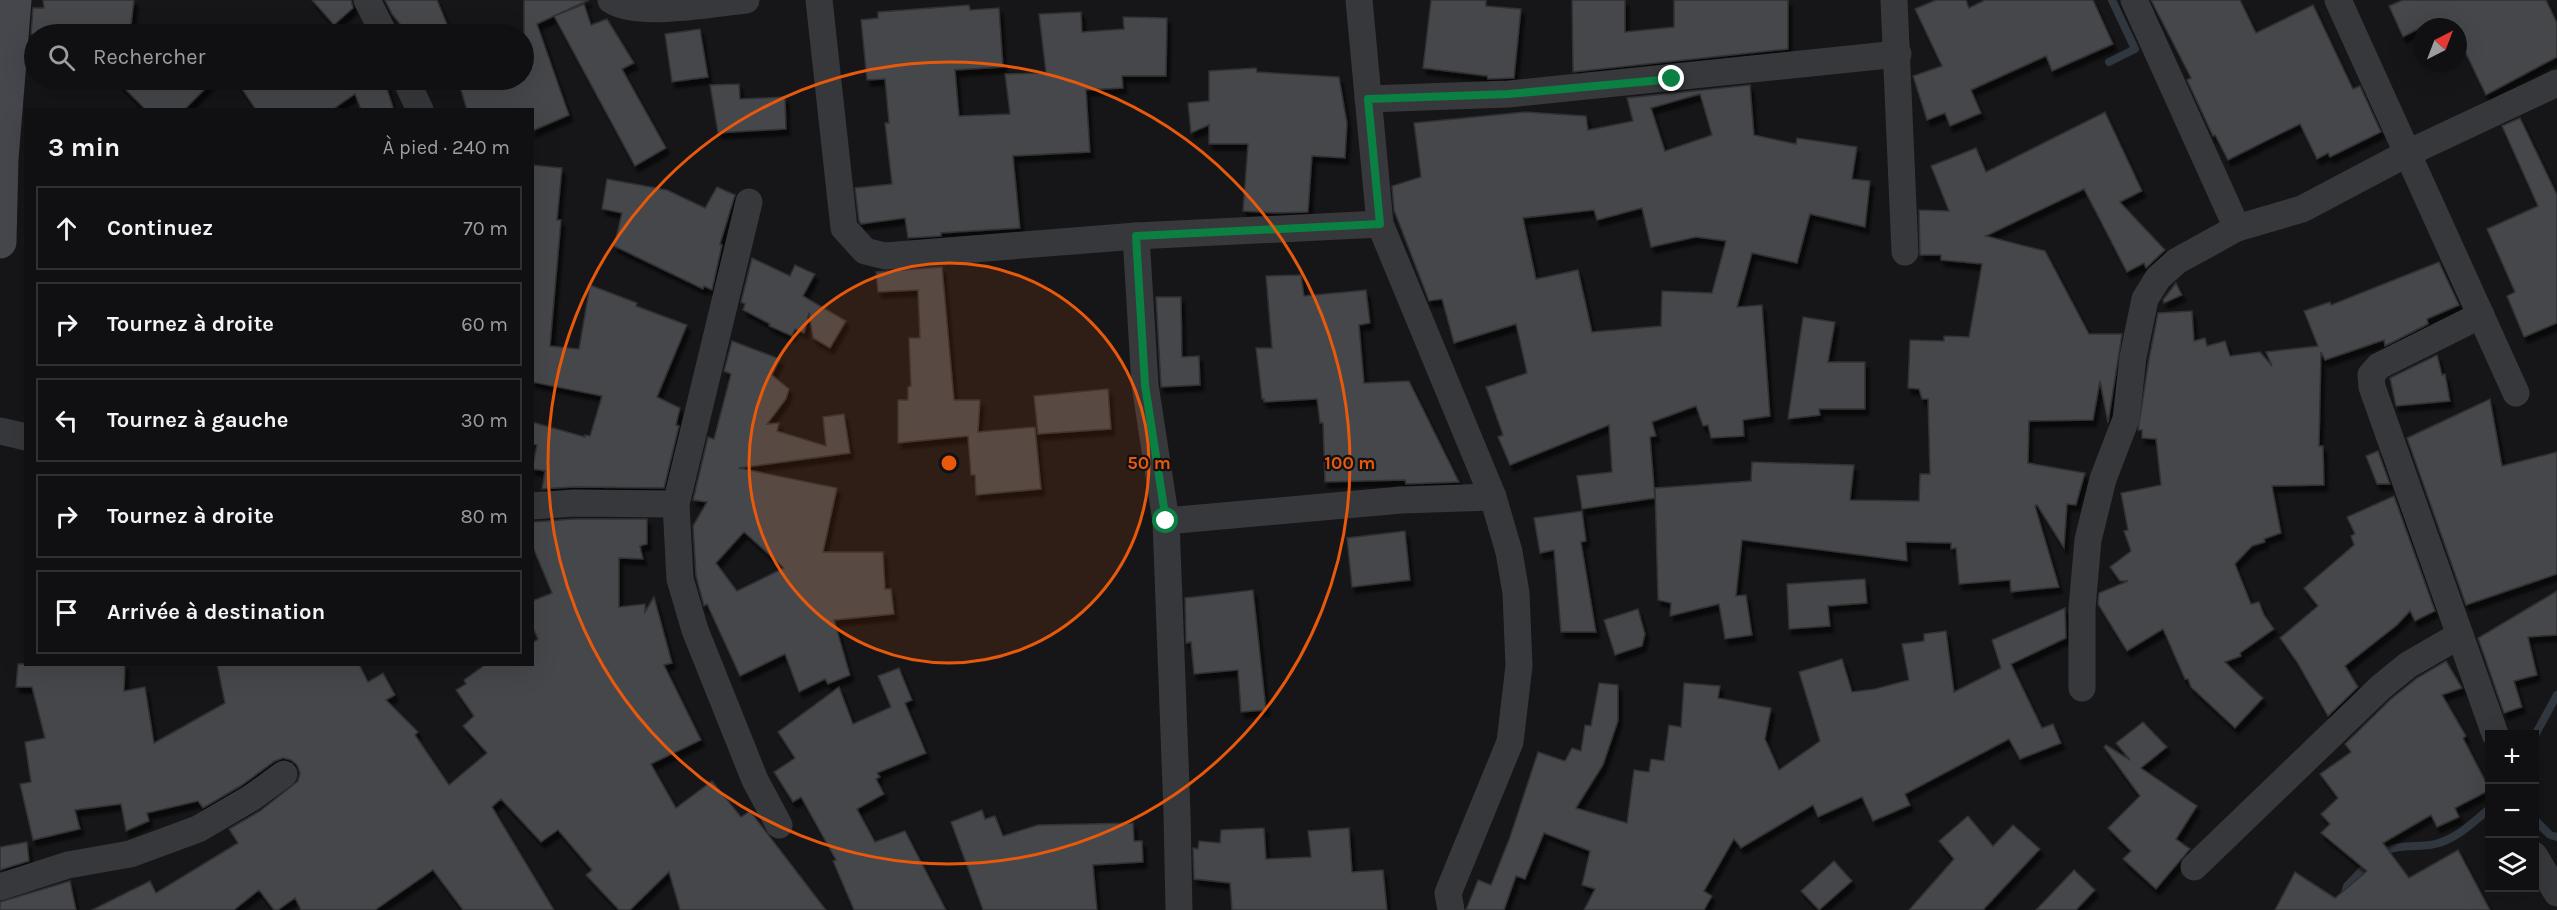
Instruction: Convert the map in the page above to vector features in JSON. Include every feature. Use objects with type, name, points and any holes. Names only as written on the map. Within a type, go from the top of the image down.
[{"type":"street","points":[[0,242],[1,159],[15,0]]},
{"type":"street","points":[[367,0],[379,24]]},
{"type":"street","points":[[611,0],[631,8],[653,9],[746,0]]},
{"type":"street","points":[[819,0],[844,228],[865,251],[885,256],[1136,236],[1380,224]]},
{"type":"street","points":[[1359,0],[1380,224],[1493,497],[1509,552],[1516,593],[1519,666],[1510,742],[1448,893],[1451,910]]},
{"type":"street","points":[[1894,0],[1905,252]]},
{"type":"street","points":[[2134,0],[2237,228]]},
{"type":"street","points":[[2338,0],[2516,393]]},
{"type":"street","points":[[1368,99],[1520,93],[1898,54]]},
{"type":"street","points":[[2082,688],[2082,609],[2088,540],[2103,479],[2126,418],[2133,357],[2145,299],[2158,278],[2177,261],[2237,228],[2302,209],[2408,153],[2557,83]]},
{"type":"street","points":[[411,90],[419,108]]},
{"type":"street","points":[[748,201],[676,504],[680,579],[696,630],[755,780],[779,825]]},
{"type":"street","points":[[1136,236],[1145,385],[1166,521],[1179,910]]},
{"type":"street","points":[[2481,315],[2379,366],[2371,375],[2372,387],[2493,730]]},
{"type":"street","points":[[0,431],[24,437]]},
{"type":"street","points":[[1166,521],[1401,500],[1493,497]]},
{"type":"street","points":[[534,506],[574,503],[676,504]]},
{"type":"street","points":[[2194,867],[2381,687],[2408,665],[2460,635]]},
{"type":"street","points":[[0,887],[68,865],[130,854],[198,829],[251,798],[284,774]]},
{"type":"street","points":[[2539,862],[2557,893]]},
{"type":"building","points":[[43,0],[134,0],[131,24],[32,24],[33,8],[44,8]]},
{"type":"building","points":[[312,0],[351,0],[353,8],[333,24]]},
{"type":"building","points":[[385,0],[437,0],[447,24],[400,24]]},
{"type":"building","points":[[524,0],[589,0],[537,24],[569,115],[534,130],[534,108],[466,108],[461,90],[534,90],[534,24],[524,24]]},
{"type":"building","points":[[1431,0],[1486,0],[1486,6],[1521,9],[1514,78],[1488,79],[1487,76],[1423,68]]},
{"type":"building","points":[[1572,0],[1625,0],[1625,32],[1674,27],[1674,0],[1788,0],[1788,49],[1573,72]]},
{"type":"building","points":[[1936,0],[1966,0],[1969,8],[1985,0],[2093,0],[2113,44],[2052,71],[2046,56],[1971,90],[1981,113],[1950,126],[1945,113],[1927,120],[1913,76],[1942,66],[1915,9]]},
{"type":"building","points":[[2151,0],[2240,0],[2256,33],[2313,5],[2353,89],[2360,86],[2381,132],[2330,157],[2328,153],[2317,159],[2300,124],[2228,160],[2215,135],[2213,136],[2187,80],[2191,78]]},
{"type":"building","points":[[2403,0],[2546,0],[2557,23],[2557,57],[2486,95],[2467,56],[2467,18],[2413,18],[2413,32],[2403,37],[2389,6]]},
{"type":"building","points":[[584,4],[591,25],[607,19],[634,63],[622,69],[666,148],[635,166],[554,16]]},
{"type":"building","points":[[969,5],[970,10],[999,8],[1003,67],[955,70],[959,116],[1010,114],[1005,74],[1046,73],[1039,14],[1081,12],[1082,32],[1124,29],[1123,17],[1167,18],[1166,76],[1122,76],[1123,88],[1086,90],[1090,152],[1013,156],[1020,228],[941,233],[941,236],[908,238],[905,218],[861,224],[855,188],[892,184],[885,123],[889,123],[885,79],[867,80],[861,20],[878,18],[878,12]]},
{"type":"building","points":[[700,29],[708,77],[672,82],[665,34]]},
{"type":"building","points":[[1256,68],[1257,72],[1339,77],[1347,123],[1345,158],[1312,156],[1308,212],[1243,211],[1248,144],[1209,144],[1209,125],[1191,133],[1188,103],[1209,101],[1209,71]]},
{"type":"building","points":[[739,84],[740,99],[785,97],[786,129],[718,133],[710,85]]},
{"type":"building","points":[[1750,85],[1754,135],[1796,144],[1797,138],[1857,147],[1852,179],[1870,181],[1865,227],[1810,214],[1797,263],[1752,253],[1737,307],[1762,305],[1770,416],[1743,420],[1744,436],[1711,438],[1708,425],[1703,426],[1696,406],[1652,422],[1656,436],[1650,437],[1655,498],[1582,509],[1577,476],[1612,472],[1609,425],[1510,465],[1498,437],[1503,435],[1486,387],[1527,373],[1516,324],[1454,343],[1442,299],[1429,301],[1394,210],[1392,186],[1421,177],[1414,123],[1525,112],[1586,116],[1588,130],[1633,121],[1627,98]],"holes":[[[1700,94],[1712,135],[1665,151],[1651,108]],[[1642,208],[1651,247],[1696,237],[1726,241],[1712,293],[1662,291],[1661,326],[1592,332],[1578,270],[1536,279],[1523,218],[1594,210],[1597,220]]]},
{"type":"building","points":[[126,90],[204,90],[186,108],[144,108]]},
{"type":"building","points":[[243,90],[387,90],[393,108],[360,108],[355,94],[335,108],[255,108]]},
{"type":"building","points":[[2105,112],[2142,191],[2120,202],[2165,250],[2146,268],[2144,263],[2127,272],[2084,189],[1986,236],[2045,251],[2089,334],[2122,334],[2108,423],[2100,381],[2093,420],[2029,421],[2028,463],[2085,473],[2076,505],[2067,504],[2064,548],[2037,505],[2035,506],[2059,587],[2011,592],[2010,580],[1959,584],[1956,548],[1951,549],[1951,543],[1906,542],[1907,561],[1742,540],[1736,596],[1746,595],[1752,635],[1725,639],[1719,604],[1670,616],[1671,603],[1658,600],[1655,488],[1751,481],[1752,462],[1854,465],[1850,500],[1919,501],[1920,474],[1930,474],[1928,399],[1922,399],[1919,389],[1908,388],[1910,340],[1944,341],[1944,336],[1969,337],[1982,264],[1941,260],[1941,255],[1920,255],[1919,210],[1949,211],[1931,166],[1976,148],[1986,172]]},
{"type":"building","points":[[2520,118],[2557,195],[2557,323],[2524,337],[2507,296],[2515,292],[2487,229],[2538,206],[2502,126]]},
{"type":"building","points":[[534,165],[562,168],[557,220],[561,220],[550,346],[579,349],[590,285],[637,303],[636,306],[687,325],[657,397],[680,408],[676,425],[679,426],[664,488],[542,489],[545,471],[534,469],[537,445],[534,444],[534,423],[585,437],[585,435],[590,436],[602,396],[534,382]]},
{"type":"building","points":[[607,179],[667,190],[705,208],[717,187],[735,195],[720,244],[722,245],[712,290],[704,286],[703,289],[614,246],[622,213],[602,209]]},
{"type":"building","points":[[752,258],[790,276],[795,265],[815,274],[803,296],[846,321],[830,348],[813,338],[809,313],[804,333],[795,329],[792,336],[769,326],[770,324],[743,310],[745,304],[741,302]]},
{"type":"building","points":[[2439,262],[2459,305],[2427,319],[2428,324],[2385,346],[2384,340],[2325,360],[2321,352],[2319,446],[2323,446],[2324,485],[2272,486],[2281,533],[2252,546],[2235,564],[2251,604],[2259,602],[2264,615],[2274,629],[2240,653],[2241,656],[2225,662],[2263,698],[2235,728],[2191,687],[2188,679],[2185,679],[2163,629],[2127,651],[2098,604],[2099,593],[2128,581],[2120,581],[2110,567],[2131,551],[2124,531],[2128,530],[2121,493],[2161,485],[2156,439],[2142,438],[2142,430],[2138,430],[2158,313],[2192,311],[2194,341],[2205,338],[2207,346],[2225,341],[2230,356],[2260,352],[2272,366],[2266,352],[2318,346],[2304,311],[2330,302],[2331,305]]},
{"type":"building","points":[[942,267],[954,400],[980,400],[978,432],[1035,427],[1041,489],[976,495],[975,475],[971,475],[968,436],[898,443],[898,400],[908,400],[908,387],[911,386],[909,338],[920,338],[918,290],[878,292],[876,272]]},
{"type":"building","points":[[1301,275],[1304,296],[1366,290],[1370,323],[1359,325],[1364,383],[1409,381],[1459,482],[1406,484],[1405,480],[1325,482],[1323,423],[1320,423],[1317,399],[1264,402],[1256,348],[1272,348],[1266,276]]},
{"type":"building","points":[[2176,283],[2182,295],[2164,303],[2163,300]]},
{"type":"building","points":[[1156,297],[1181,297],[1182,357],[1199,356],[1200,385],[1161,387]]},
{"type":"building","points":[[1803,317],[1835,322],[1828,362],[1865,362],[1865,409],[1819,409],[1820,415],[1788,419]]},
{"type":"building","points":[[732,341],[780,359],[772,375],[789,389],[786,399],[767,424],[779,423],[777,431],[826,446],[823,417],[844,414],[850,453],[739,468],[837,488],[823,552],[883,552],[885,589],[891,589],[894,614],[834,620],[850,675],[828,684],[825,679],[799,692],[785,654],[740,676],[707,604],[704,606],[696,576],[693,526],[707,502],[693,500],[708,437],[714,439],[731,374],[724,371]],"holes":[[[744,532],[784,568],[737,591],[716,563]]]},
{"type":"building","points":[[2437,355],[2442,375],[2445,374],[2450,401],[2396,406],[2390,378]]},
{"type":"building","points":[[1108,389],[1111,429],[1038,434],[1034,396]]},
{"type":"building","points":[[2490,399],[2502,466],[2557,452],[2557,574],[2466,605],[2407,438]]},
{"type":"building","points":[[2378,451],[2390,484],[2377,484],[2366,456]]},
{"type":"building","points":[[2394,496],[2435,611],[2415,621],[2410,611],[2397,625],[2345,666],[2358,687],[2328,716],[2297,662],[2280,638],[2318,606],[2304,588],[2354,545],[2351,536],[2355,534],[2347,517]]},
{"type":"building","points":[[1582,511],[1586,541],[1581,542],[1596,632],[1561,632],[1554,550],[1540,553],[1534,518]]},
{"type":"building","points":[[574,519],[647,519],[647,544],[640,546],[643,559],[619,558],[619,607],[645,604],[645,612],[654,597],[672,663],[664,665],[701,740],[651,764],[676,808],[712,781],[741,817],[750,811],[826,910],[680,910],[669,872],[630,910],[619,910],[586,875],[592,870],[558,830],[541,842],[501,799],[492,807],[554,910],[463,910],[433,870],[375,910],[301,910],[295,898],[278,910],[274,910],[259,890],[234,910],[92,910],[150,881],[156,893],[238,843],[229,829],[260,811],[298,781],[300,773],[297,765],[283,758],[203,808],[198,801],[147,813],[149,821],[126,831],[121,804],[75,810],[80,829],[33,840],[20,784],[31,782],[25,742],[45,738],[32,687],[16,687],[18,664],[24,664],[24,666],[125,666],[124,691],[145,687],[154,743],[225,703],[217,666],[360,666],[368,682],[383,673],[395,695],[386,700],[418,732],[415,735],[449,785],[487,753],[463,726],[474,716],[456,690],[466,684],[464,680],[483,666],[534,666],[534,642],[538,639],[534,630],[534,600],[552,593],[534,550],[534,522]]},
{"type":"building","points":[[1405,531],[1410,580],[1352,587],[1347,538]]},
{"type":"building","points":[[1865,579],[1867,603],[1828,606],[1830,626],[1789,629],[1787,584]]},
{"type":"building","points":[[1253,590],[1266,710],[1241,712],[1238,670],[1194,674],[1191,642],[1186,643],[1185,598]]},
{"type":"building","points":[[2557,591],[2557,635],[2528,637],[2537,675],[2514,681],[2522,707],[2504,713],[2478,638]]},
{"type":"building","points":[[2065,608],[2066,638],[2011,664],[2042,728],[2053,724],[2061,743],[2020,759],[2009,739],[1905,794],[1910,805],[1873,821],[1862,797],[1818,817],[1813,805],[1741,848],[1734,839],[1704,891],[1712,896],[1704,910],[1584,910],[1595,889],[1582,885],[1590,851],[1544,833],[1525,879],[1516,876],[1504,910],[1466,910],[1478,880],[1491,885],[1510,837],[1538,752],[1565,761],[1572,748],[1581,751],[1585,725],[1591,726],[1599,683],[1618,685],[1618,721],[1603,765],[1576,808],[1627,823],[1634,770],[1649,772],[1651,759],[1664,761],[1669,725],[1681,727],[1684,683],[1720,686],[1718,698],[1771,708],[1765,739],[1779,770],[1820,741],[1799,672],[1842,659],[1852,692],[1875,689],[1909,680],[1902,644],[1924,641],[1924,634],[1946,631],[1954,692],[2001,668],[1992,640]]},
{"type":"building","points":[[1638,609],[1645,634],[1642,646],[1615,655],[1604,620]]},
{"type":"building","points":[[2446,661],[2462,688],[2442,695],[2466,736],[2463,738],[2485,780],[2485,793],[2455,808],[2459,817],[2437,827],[2431,815],[2383,843],[2409,878],[2458,850],[2490,910],[2275,910],[2295,872],[2335,898],[2367,871],[2321,833],[2330,824],[2321,814],[2338,798],[2320,774],[2351,752],[2345,744],[2391,699],[2417,678]]},
{"type":"building","points":[[899,668],[912,700],[905,703],[926,753],[877,773],[880,777],[876,779],[884,794],[857,809],[875,842],[905,831],[946,910],[854,910],[833,861],[836,860],[801,797],[793,802],[774,772],[795,758],[778,732],[839,687],[853,724],[891,707],[878,676]]},
{"type":"building","points":[[2143,722],[2167,747],[2141,768],[2197,806],[2176,839],[2190,849],[2156,889],[2123,859],[2131,851],[2108,828],[2140,796],[2104,747],[2106,745],[2130,760],[2116,743]]},
{"type":"building","points":[[982,810],[985,819],[995,816],[1003,836],[1038,825],[1133,823],[1134,841],[1142,841],[1143,862],[1093,865],[1097,910],[983,910],[951,822]]},
{"type":"building","points":[[1968,816],[1993,846],[2013,825],[2040,849],[1983,910],[1909,910],[1954,859],[1939,841]]},
{"type":"building","points":[[1264,828],[1266,859],[1311,857],[1308,831],[1349,828],[1352,872],[1383,870],[1387,910],[1232,910],[1230,883],[1194,879],[1193,848],[1198,849],[1199,841],[1220,843],[1221,830]]},
{"type":"building","points":[[27,842],[29,861],[0,870],[0,847]]},
{"type":"building","points":[[1834,861],[1852,881],[1819,910],[1801,891]]},
{"type":"building","points":[[2074,870],[2095,890],[2076,910],[2036,910]]},
{"type":"building","points":[[70,881],[76,910],[0,910],[0,902]]},
{"type":"waterway","points":[[2109,62],[2135,49],[2112,0]]},
{"type":"waterway","points":[[2538,730],[2557,695]]},
{"type":"waterway","points":[[2380,854],[2398,847],[2430,845],[2447,840],[2485,813]]},
{"type":"waterway","points":[[2539,824],[2550,835],[2557,837]]},
{"type":"waterway","points":[[2340,910],[2347,886],[2370,862]]},
{"type":"route","points":[[1166,521],[1145,385],[1136,236],[1380,224],[1368,99],[1509,94],[1672,79]]}]
